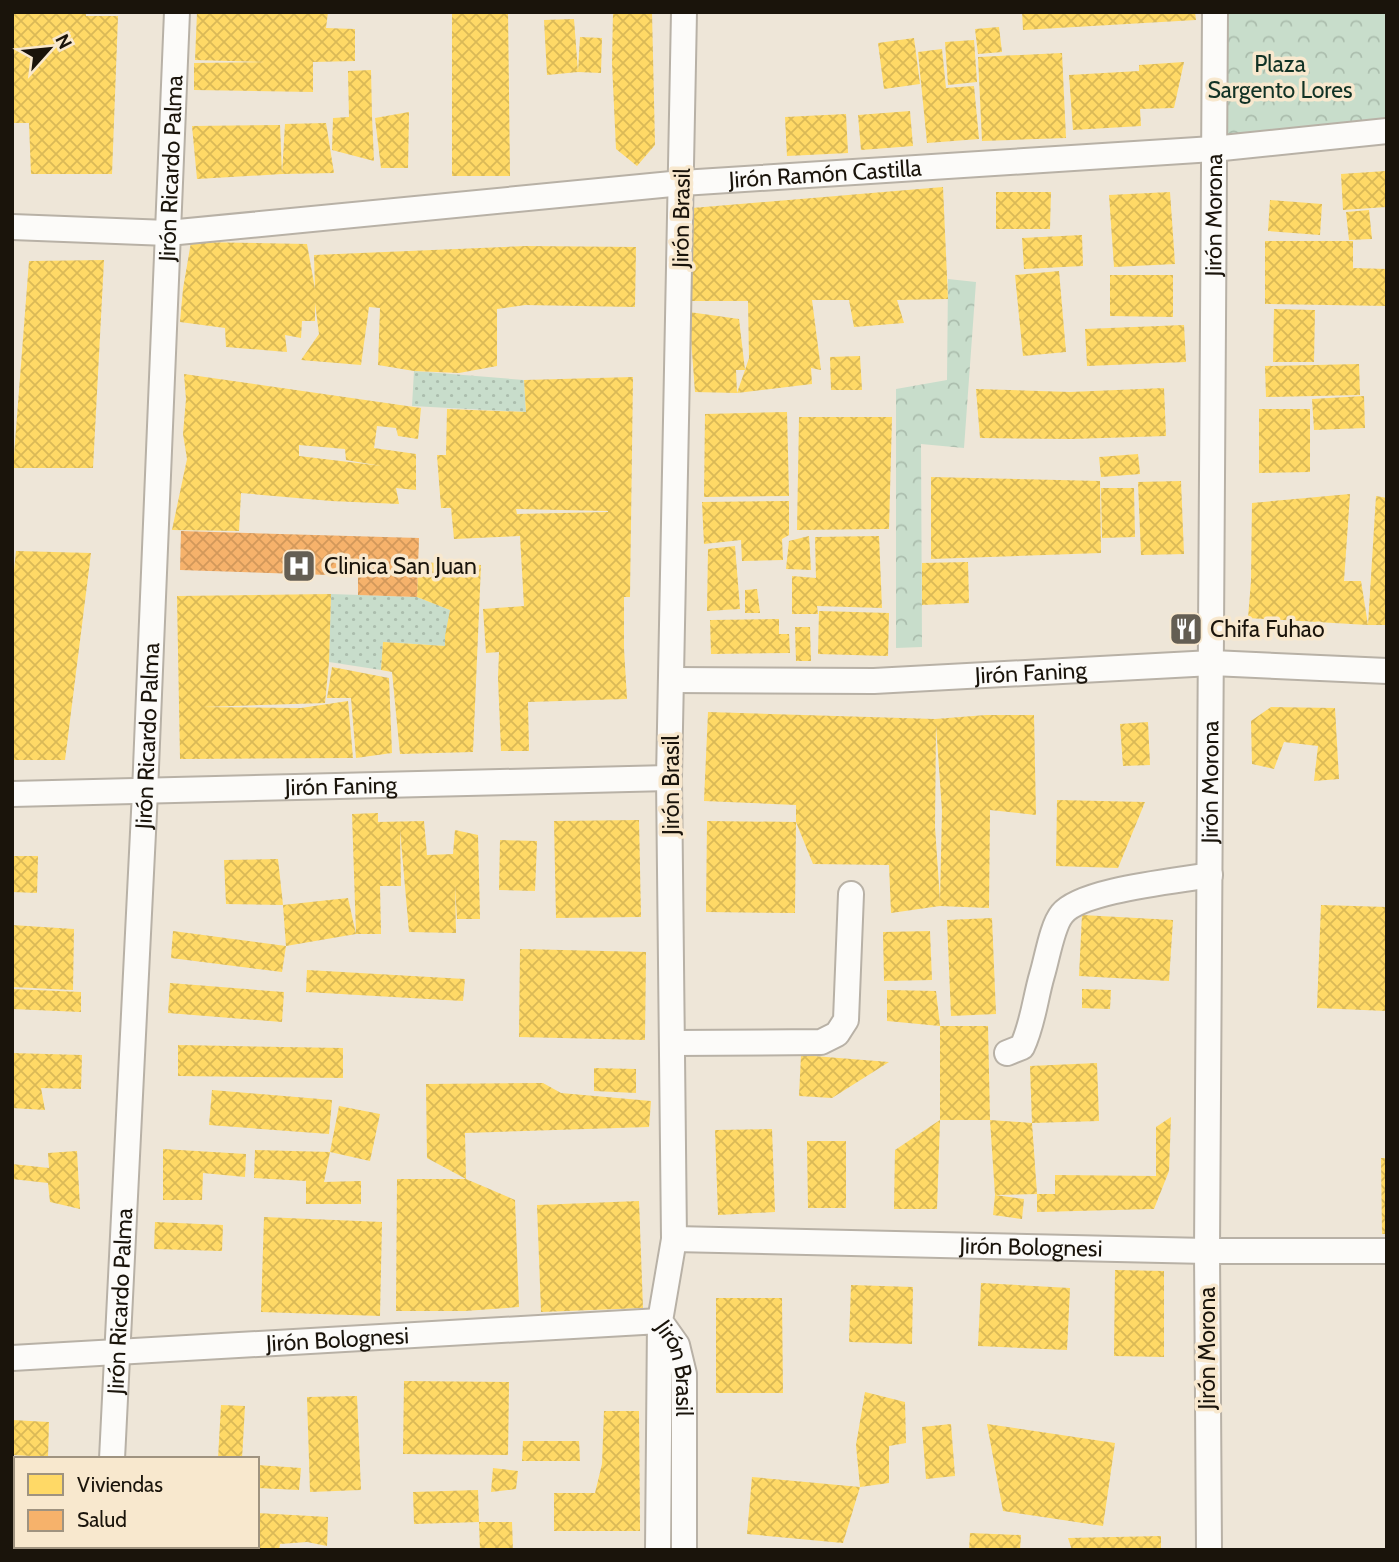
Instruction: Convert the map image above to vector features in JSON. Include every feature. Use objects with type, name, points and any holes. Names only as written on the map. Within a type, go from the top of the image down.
[{"type":"street","name":"Jirón Ricardo Palma","points":[[112,1457],[145,792],[177,12]]},
{"type":"street","name":"Jirón Brasil","points":[[684,12],[670,778],[674,1239],[660,1321],[677,1345],[684,1374],[684,1550]]},
{"type":"street","name":"Jirón Morona","points":[[1209,1550],[1207,1251],[1215,12]]},
{"type":"street","name":"Jirón Ramón Castilla","points":[[12,227],[168,233],[682,183],[1213,149],[1387,131]]},
{"type":"street","name":"Jirón Faning","points":[[672,680],[874,681],[1212,663],[1387,671]]},
{"type":"street","name":"Jirón Faning","points":[[12,794],[670,778]]},
{"type":"street","points":[[1007,1053],[1022,1047],[1030,1029],[1059,916],[1070,905],[1105,894],[1210,875]]},
{"type":"street","points":[[672,1043],[821,1042],[837,1034],[846,1020],[852,894]]},
{"type":"street","name":"Jirón Bolognesi","points":[[674,1239],[1207,1251],[1387,1251]]},
{"type":"street","points":[[658,1550],[660,1321]]},
{"type":"street","name":"Jirón Bolognesi","points":[[12,1358],[660,1321]]},
{"type":"green space","name":"Plaza Sargento Lores","points":[[1215,12],[1387,12],[1387,131],[1213,149]]},
{"type":"green space","points":[[948,279],[976,282],[964,448],[921,444],[922,647],[896,648],[896,389],[947,380]]},
{"type":"green space","points":[[414,371],[524,380],[526,412],[412,406]]},
{"type":"green space","points":[[331,594],[417,597],[450,610],[445,646],[383,642],[381,670],[329,662]]},
{"type":"building: Viviendas","points":[[12,12],[86,12],[86,16],[118,16],[112,174],[31,174],[29,123],[12,123]]},
{"type":"building: Viviendas","points":[[197,12],[328,12],[326,28],[355,29],[355,61],[313,62],[313,92],[194,90],[194,63],[266,62],[195,60]]},
{"type":"building: Viviendas","points":[[452,12],[508,12],[510,176],[452,176]]},
{"type":"building: Viviendas","points":[[613,12],[652,12],[655,145],[637,166],[616,149],[612,63]]},
{"type":"building: Viviendas","points":[[1022,12],[1195,12],[1196,20],[1023,30]]},
{"type":"building: Viviendas","points":[[574,19],[578,72],[547,75],[544,20]]},
{"type":"building: Viviendas","points":[[999,27],[1002,52],[978,54],[975,29]]},
{"type":"building: Viviendas","points":[[580,37],[602,38],[601,73],[578,72]]},
{"type":"building: Viviendas","points":[[914,38],[920,84],[884,89],[878,43]]},
{"type":"building: Viviendas","points":[[974,40],[977,82],[948,85],[945,42]]},
{"type":"building: Viviendas","points":[[942,49],[946,88],[974,86],[979,139],[927,143],[918,52]]},
{"type":"building: Viviendas","points":[[1062,53],[1066,138],[982,141],[978,57]]},
{"type":"building: Viviendas","points":[[1184,62],[1174,108],[1140,109],[1141,126],[1073,130],[1069,75],[1139,71],[1139,65]]},
{"type":"building: Viviendas","points":[[371,70],[374,161],[332,150],[333,118],[349,117],[348,71]]},
{"type":"building: Viviendas","points":[[910,111],[913,146],[861,150],[858,115]]},
{"type":"building: Viviendas","points":[[409,112],[408,168],[381,168],[375,118]]},
{"type":"building: Viviendas","points":[[846,114],[848,153],[787,156],[785,117]]},
{"type":"building: Viviendas","points":[[326,123],[334,173],[282,174],[285,124]]},
{"type":"building: Viviendas","points":[[280,125],[282,174],[197,179],[192,126]]},
{"type":"building: Viviendas","points":[[1386,171],[1387,207],[1343,210],[1341,174]]},
{"type":"building: Viviendas","points":[[943,187],[948,299],[897,300],[904,323],[854,327],[849,300],[812,300],[821,370],[811,368],[812,384],[737,393],[749,358],[748,301],[690,301],[692,208]]},
{"type":"building: Viviendas","points":[[996,192],[1051,192],[1050,229],[996,229]]},
{"type":"building: Viviendas","points":[[1170,192],[1175,264],[1114,267],[1109,195]]},
{"type":"building: Viviendas","points":[[1270,200],[1322,204],[1320,235],[1268,231]]},
{"type":"building: Viviendas","points":[[1369,210],[1372,239],[1349,240],[1346,212]]},
{"type":"building: Viviendas","points":[[1082,235],[1083,266],[1024,269],[1022,238]]},
{"type":"building: Viviendas","points":[[1265,241],[1353,241],[1353,268],[1387,269],[1387,306],[1265,304]]},
{"type":"building: Viviendas","points":[[191,242],[307,244],[315,289],[314,255],[526,246],[636,247],[635,307],[525,305],[497,309],[497,366],[459,373],[414,371],[378,365],[380,308],[369,307],[361,365],[301,360],[319,334],[315,303],[315,321],[302,321],[301,338],[285,335],[287,352],[226,347],[225,328],[180,322]]},
{"type":"building: Viviendas","points":[[104,260],[93,468],[13,468],[29,261]]},
{"type":"building: Viviendas","points":[[1059,271],[1066,352],[1023,356],[1015,275]]},
{"type":"building: Viviendas","points":[[1110,275],[1173,275],[1173,317],[1110,316]]},
{"type":"building: Viviendas","points":[[1274,309],[1315,310],[1314,362],[1273,362]]},
{"type":"building: Viviendas","points":[[689,312],[739,319],[745,370],[736,370],[737,393],[695,392]]},
{"type":"building: Viviendas","points":[[1184,325],[1186,362],[1087,366],[1085,329]]},
{"type":"building: Viviendas","points":[[860,356],[862,390],[831,390],[830,357]]},
{"type":"building: Viviendas","points":[[1359,364],[1360,395],[1266,397],[1265,366]]},
{"type":"building: Viviendas","points":[[184,374],[421,408],[418,439],[398,436],[396,428],[377,426],[374,448],[416,454],[416,490],[396,488],[399,504],[241,493],[239,531],[172,530],[187,459],[183,434],[186,399]],"holes":[[[299,445],[345,449],[346,460],[382,466],[299,456]]]},
{"type":"building: Viviendas","points":[[633,377],[630,597],[624,597],[627,699],[528,702],[529,751],[501,751],[499,652],[486,653],[483,609],[524,606],[520,536],[454,539],[451,508],[441,508],[437,455],[446,455],[447,409],[526,412],[524,380]],"holes":[[[516,509],[608,511],[517,514]]]},
{"type":"building: Viviendas","points":[[1164,388],[1166,436],[980,438],[976,389],[1070,392]]},
{"type":"building: Viviendas","points":[[1364,396],[1365,428],[1314,430],[1312,399]]},
{"type":"building: Viviendas","points":[[1259,409],[1310,409],[1310,472],[1259,473]]},
{"type":"building: Viviendas","points":[[787,412],[789,496],[704,497],[705,414]]},
{"type":"building: Viviendas","points":[[799,417],[892,417],[889,529],[797,530]]},
{"type":"building: Viviendas","points":[[1138,454],[1140,474],[1101,477],[1099,457]]},
{"type":"building: Viviendas","points":[[931,477],[1100,481],[1101,553],[931,559]]},
{"type":"building: Viviendas","points":[[1181,481],[1184,554],[1141,555],[1138,482]]},
{"type":"building: Viviendas","points":[[1101,488],[1134,488],[1135,537],[1102,538]]},
{"type":"building: Viviendas","points":[[1350,494],[1344,581],[1361,581],[1368,625],[1248,618],[1252,503]]},
{"type":"building: Viviendas","points":[[1376,496],[1387,498],[1387,625],[1368,625]]},
{"type":"building: Viviendas","points":[[789,501],[789,535],[782,539],[783,560],[742,561],[741,540],[704,544],[702,502]]},
{"type":"building: Viviendas","points":[[809,536],[811,570],[786,569],[789,541]]},
{"type":"building: Viviendas","points":[[879,536],[882,608],[817,606],[818,614],[792,614],[792,576],[816,578],[815,537]]},
{"type":"building: Viviendas","points":[[735,546],[740,609],[707,611],[708,549]]},
{"type":"building: Viviendas","points":[[16,551],[91,553],[65,760],[12,760],[12,590]]},
{"type":"building: Viviendas","points":[[418,562],[481,565],[473,752],[400,754],[392,672],[381,670],[383,642],[445,646],[450,610],[417,597]]},
{"type":"building: Viviendas","points":[[968,562],[969,603],[922,605],[922,563]]},
{"type":"building: Viviendas","points":[[757,589],[760,613],[745,613],[745,590]]},
{"type":"building: Viviendas","points":[[331,594],[325,703],[202,707],[301,708],[348,701],[353,758],[180,759],[177,596]]},
{"type":"building: Viviendas","points":[[819,611],[889,613],[888,656],[818,654]]},
{"type":"building: Viviendas","points":[[779,619],[779,634],[789,634],[790,653],[711,654],[710,620]]},
{"type":"building: Viviendas","points":[[795,627],[810,627],[811,661],[796,661]]},
{"type":"building: Viviendas","points":[[332,667],[389,678],[392,753],[356,758],[351,698],[327,698]]},
{"type":"building: Viviendas","points":[[1271,707],[1335,708],[1339,779],[1314,781],[1318,746],[1284,742],[1274,769],[1252,764],[1251,721]]},
{"type":"building: Viviendas","points":[[708,712],[935,719],[1034,715],[1036,815],[990,810],[989,908],[940,906],[891,913],[889,865],[813,864],[796,822],[796,805],[704,801]],"holes":[[[936,725],[942,811],[940,901],[935,827]]]},
{"type":"building: Viviendas","points":[[1148,722],[1150,765],[1123,766],[1120,724]]},
{"type":"building: Viviendas","points":[[1057,800],[1145,802],[1118,868],[1056,866]]},
{"type":"building: Viviendas","points":[[378,813],[378,822],[424,821],[427,855],[453,854],[455,830],[478,835],[480,919],[457,919],[455,885],[456,933],[409,932],[400,830],[401,886],[380,886],[381,934],[356,934],[352,814]]},
{"type":"building: Viviendas","points":[[639,820],[641,917],[556,918],[554,821]]},
{"type":"building: Viviendas","points":[[707,821],[796,822],[795,913],[706,912]]},
{"type":"building: Viviendas","points":[[500,840],[537,841],[535,891],[499,890]]},
{"type":"building: Viviendas","points":[[12,856],[38,856],[37,893],[12,892]]},
{"type":"building: Viviendas","points":[[278,859],[283,905],[226,904],[224,860]]},
{"type":"building: Viviendas","points":[[348,898],[356,934],[286,946],[283,905]]},
{"type":"building: Viviendas","points":[[1321,905],[1387,907],[1387,1011],[1317,1008]]},
{"type":"building: Viviendas","points":[[1082,915],[1173,920],[1169,981],[1079,976]]},
{"type":"building: Viviendas","points":[[992,918],[996,1014],[951,1016],[947,920]]},
{"type":"building: Viviendas","points":[[12,925],[74,929],[73,990],[12,987]]},
{"type":"building: Viviendas","points":[[173,931],[286,946],[282,972],[171,958]]},
{"type":"building: Viviendas","points":[[930,931],[932,980],[884,981],[883,932]]},
{"type":"building: Viviendas","points":[[520,949],[646,952],[645,1040],[519,1037]]},
{"type":"building: Viviendas","points":[[307,970],[465,979],[463,1001],[306,992]]},
{"type":"building: Viviendas","points":[[170,983],[284,992],[282,1022],[168,1013]]},
{"type":"building: Viviendas","points":[[12,989],[81,992],[81,1012],[12,1009]]},
{"type":"building: Viviendas","points":[[1082,989],[1111,990],[1110,1009],[1082,1008]]},
{"type":"building: Viviendas","points":[[887,990],[936,991],[940,1026],[887,1021]]},
{"type":"building: Viviendas","points":[[940,1026],[988,1026],[990,1120],[940,1120]]},
{"type":"building: Viviendas","points":[[178,1045],[343,1048],[343,1078],[178,1076]]},
{"type":"building: Viviendas","points":[[12,1053],[82,1055],[81,1089],[41,1088],[45,1110],[12,1108]]},
{"type":"building: Viviendas","points":[[801,1055],[889,1062],[832,1098],[799,1096]]},
{"type":"building: Viviendas","points":[[1097,1063],[1099,1121],[1032,1123],[1030,1066]]},
{"type":"building: Viviendas","points":[[594,1068],[636,1069],[636,1093],[594,1091]]},
{"type":"building: Viviendas","points":[[543,1083],[561,1093],[651,1101],[649,1127],[465,1133],[466,1179],[427,1158],[426,1084]]},
{"type":"building: Viviendas","points":[[212,1090],[332,1100],[329,1134],[209,1125]]},
{"type":"building: Viviendas","points":[[339,1106],[380,1114],[370,1161],[330,1152]]},
{"type":"building: Viviendas","points":[[1171,1117],[1169,1171],[1154,1209],[1037,1212],[1037,1194],[1055,1194],[1055,1175],[1156,1176],[1156,1127]]},
{"type":"building: Viviendas","points":[[940,1120],[937,1209],[894,1209],[895,1150]]},
{"type":"building: Viviendas","points":[[990,1120],[1032,1123],[1037,1194],[995,1195]]},
{"type":"building: Viviendas","points":[[772,1129],[775,1212],[718,1215],[715,1130]]},
{"type":"building: Viviendas","points":[[807,1141],[846,1141],[846,1208],[808,1208]]},
{"type":"building: Viviendas","points":[[163,1149],[246,1154],[245,1177],[203,1173],[202,1200],[163,1200]]},
{"type":"building: Viviendas","points":[[255,1150],[330,1152],[324,1182],[361,1181],[361,1204],[306,1204],[306,1181],[254,1178]]},
{"type":"building: Viviendas","points":[[77,1151],[80,1209],[50,1202],[48,1183],[12,1179],[12,1164],[49,1168],[48,1153]]},
{"type":"building: Viviendas","points":[[1381,1158],[1387,1158],[1387,1234],[1382,1234]]},
{"type":"building: Viviendas","points":[[397,1179],[466,1179],[515,1200],[519,1307],[465,1311],[396,1311]]},
{"type":"building: Viviendas","points":[[995,1195],[1024,1199],[1022,1219],[993,1215]]},
{"type":"building: Viviendas","points":[[639,1201],[643,1308],[541,1312],[537,1205]]},
{"type":"building: Viviendas","points":[[264,1217],[382,1222],[380,1316],[261,1312]]},
{"type":"building: Viviendas","points":[[155,1222],[223,1225],[222,1251],[154,1249]]},
{"type":"building: Viviendas","points":[[1115,1270],[1164,1271],[1164,1357],[1114,1356]]},
{"type":"building: Viviendas","points":[[981,1283],[1070,1288],[1067,1350],[978,1346]]},
{"type":"building: Viviendas","points":[[851,1285],[913,1287],[912,1344],[849,1342]]},
{"type":"building: Viviendas","points":[[716,1298],[782,1298],[783,1393],[716,1393]]},
{"type":"building: Viviendas","points":[[404,1381],[509,1382],[508,1455],[403,1454]]},
{"type":"building: Viviendas","points":[[865,1392],[905,1402],[906,1443],[889,1446],[889,1483],[860,1487],[856,1445]]},
{"type":"building: Viviendas","points":[[357,1396],[361,1490],[310,1492],[307,1397]]},
{"type":"building: Viviendas","points":[[221,1405],[245,1406],[242,1457],[218,1457]]},
{"type":"building: Viviendas","points":[[604,1411],[639,1411],[640,1531],[554,1531],[554,1493],[595,1493],[602,1464]]},
{"type":"building: Viviendas","points":[[12,1420],[49,1422],[48,1457],[12,1455]]},
{"type":"building: Viviendas","points":[[951,1424],[955,1476],[926,1479],[922,1427]]},
{"type":"building: Viviendas","points":[[987,1424],[1115,1443],[1103,1526],[1003,1511]]},
{"type":"building: Viviendas","points":[[523,1441],[579,1441],[580,1461],[522,1461]]},
{"type":"building: Viviendas","points":[[259,1465],[301,1468],[299,1490],[259,1488]]},
{"type":"building: Viviendas","points":[[493,1468],[518,1471],[516,1489],[491,1492]]},
{"type":"building: Viviendas","points":[[752,1477],[860,1487],[843,1543],[747,1534]]},
{"type":"building: Viviendas","points":[[478,1490],[479,1522],[414,1524],[413,1492]]},
{"type":"building: Viviendas","points":[[259,1513],[328,1517],[327,1546],[307,1542],[280,1544],[279,1550],[153,1550],[259,1548]]},
{"type":"building: Viviendas","points":[[479,1522],[512,1522],[513,1550],[480,1550]]},
{"type":"building: Viviendas","points":[[970,1533],[1021,1535],[1020,1550],[969,1550]]},
{"type":"building: Viviendas","points":[[1161,1536],[1161,1550],[1072,1550],[1068,1538]]},
{"type":"building: Salud","name":"Clinica San Juan","points":[[181,531],[419,538],[417,597],[358,595],[358,576],[180,570]]},
{"type":"place","name":"Clinica San Juan","points":[[299,566]]},
{"type":"place","name":"Chifa Fuhao","points":[[1186,629]]}]
